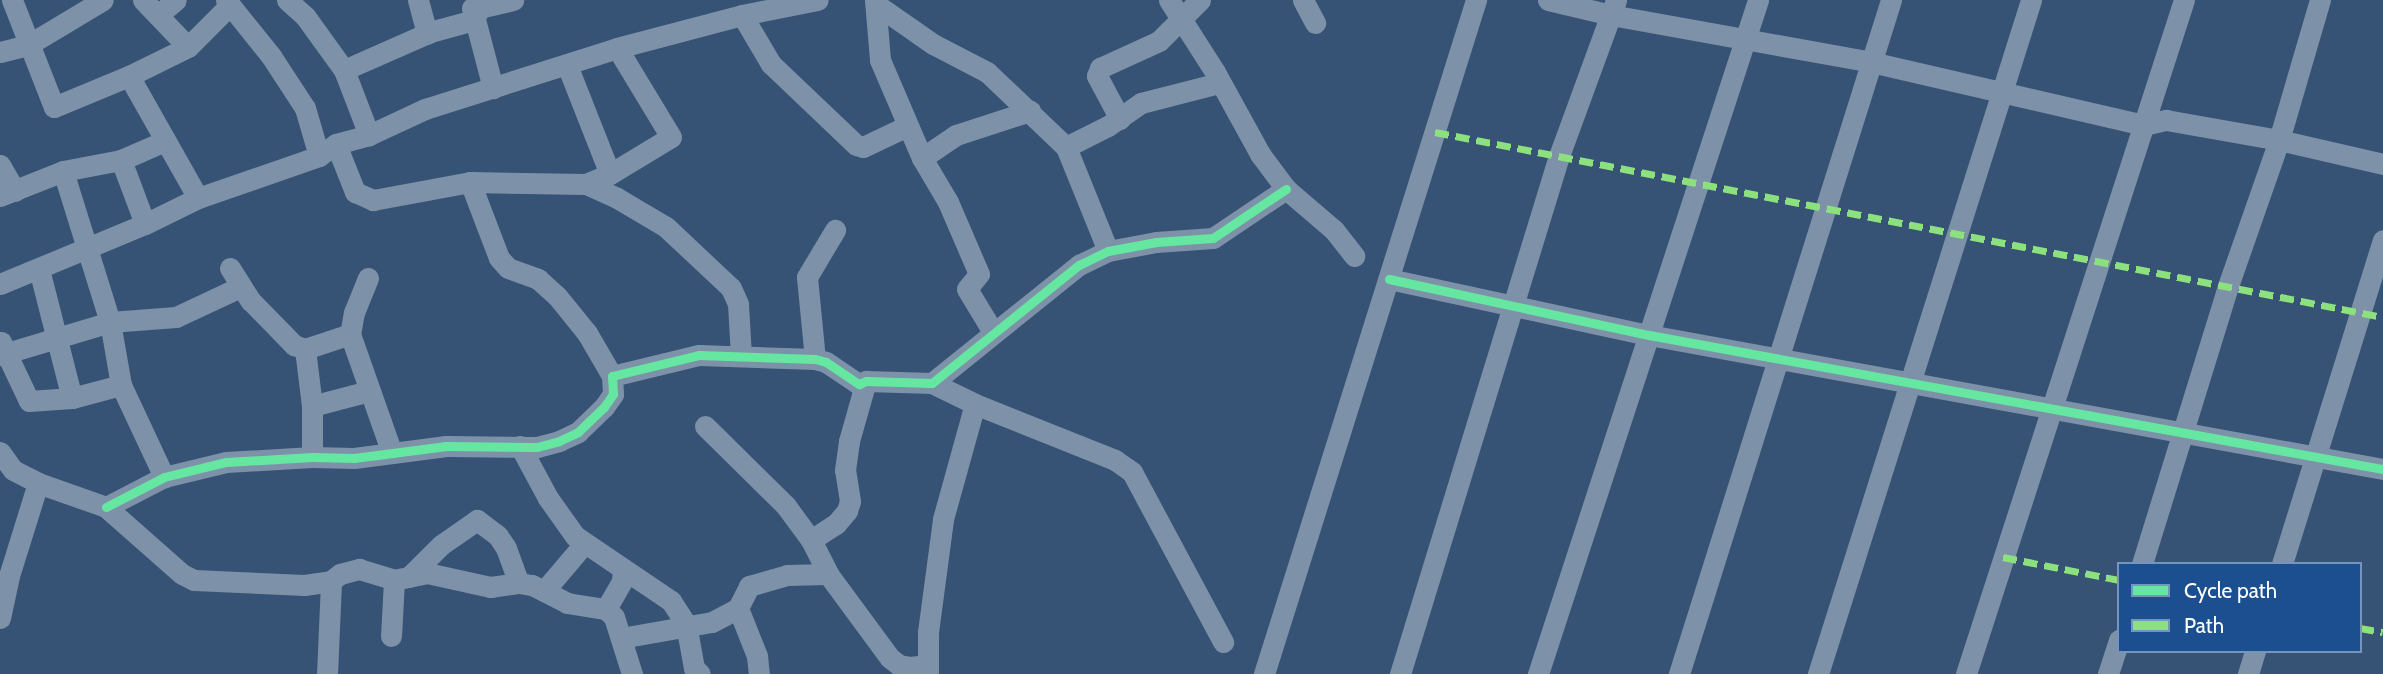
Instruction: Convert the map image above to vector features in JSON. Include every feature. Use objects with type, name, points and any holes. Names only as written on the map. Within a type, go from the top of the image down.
[{"type":"street","points":[[12,0],[54,107],[129,76],[188,47],[228,3],[271,55],[355,192],[373,200],[470,182],[586,184],[611,174],[671,137],[617,48]]},
{"type":"street","points":[[0,52],[29,45],[103,0]]},
{"type":"street","points":[[176,0],[151,7],[188,47]]},
{"type":"street","points":[[287,0],[304,16],[344,70],[369,135]]},
{"type":"street","points":[[418,0],[427,33]]},
{"type":"street","points":[[344,70],[472,10],[513,0]]},
{"type":"street","points":[[0,284],[145,224],[198,198],[369,135],[425,109],[617,48],[742,15],[818,0]]},
{"type":"street","points":[[1169,0],[1215,72],[1261,154],[1286,189],[1334,230],[1354,256]]},
{"type":"street","points":[[1120,119],[1097,76],[1100,68],[1159,41],[1200,0]]},
{"type":"street","points":[[1303,0],[1315,23]]},
{"type":"street","points":[[1264,674],[1476,0]]},
{"type":"street","points":[[1548,0],[1614,8],[1871,62],[2144,125],[2166,120],[2278,140],[2383,164]]},
{"type":"street","points":[[1538,674],[1758,0]]},
{"type":"street","points":[[1679,674],[1891,0]]},
{"type":"street","points":[[1818,674],[2031,0]]},
{"type":"street","points":[[1966,674],[2184,0]]},
{"type":"street","points":[[2143,562],[2320,0]]},
{"type":"street","points":[[876,3],[933,44],[987,72],[1066,146],[1108,251]]},
{"type":"street","points":[[876,3],[880,60],[907,126],[948,202],[979,274],[967,289],[993,332]]},
{"type":"street","points":[[1400,674],[1559,156],[1614,8]]},
{"type":"street","points":[[472,10],[493,88]]},
{"type":"street","points":[[742,15],[771,64],[856,145],[863,147],[907,126]]},
{"type":"street","points":[[567,65],[611,174]]},
{"type":"street","points":[[129,76],[198,198]]},
{"type":"street","points":[[1066,146],[1120,119],[1141,103],[1219,83]]},
{"type":"street","points":[[922,158],[956,135],[1030,110]]},
{"type":"street","points":[[0,165],[8,193],[63,171],[121,160],[165,141]]},
{"type":"street","points":[[121,160],[145,224]]},
{"type":"street","points":[[63,171],[110,322],[121,385],[164,477]]},
{"type":"street","points":[[106,507],[164,477],[226,463],[312,457],[354,458],[446,446],[537,447],[559,442],[578,432],[613,394],[612,376],[587,333],[557,296],[538,279],[508,268],[499,258],[470,182]]},
{"type":"street","points":[[586,184],[651,215],[731,288],[738,304],[741,356]]},
{"type":"street","points":[[932,383],[1064,274],[1108,251],[1156,242],[1213,238],[1286,189]]},
{"type":"street","points":[[815,359],[807,277],[835,230]]},
{"type":"street","points":[[2283,562],[2383,240]]},
{"type":"street","points":[[39,269],[72,398]]},
{"type":"street","points":[[121,385],[72,398],[29,401],[2,349],[55,338],[110,322],[176,317],[235,277],[282,335],[305,349],[350,334]]},
{"type":"street","points":[[368,278],[354,312],[350,334],[392,453]]},
{"type":"street","points":[[1389,279],[1649,335],[2383,469]]},
{"type":"street","points":[[305,349],[312,406],[312,457]]},
{"type":"street","points":[[612,376],[699,355],[815,359],[826,362],[859,384],[866,381],[932,383],[975,404],[1115,460],[1132,472],[1223,642]]},
{"type":"street","points":[[811,540],[843,518],[847,512],[850,500],[845,470],[849,441],[866,381]]},
{"type":"street","points":[[312,406],[369,391]]},
{"type":"street","points":[[705,426],[767,486],[811,540],[828,575],[890,658],[899,665],[927,669],[943,519],[975,404]]},
{"type":"street","points":[[520,446],[561,520],[583,545],[665,596],[687,624],[694,668],[700,674]]},
{"type":"street","points":[[0,452],[13,470],[38,483],[106,507],[182,574],[194,580],[288,586],[331,581],[359,569],[402,578],[440,575],[490,587],[519,583],[544,591],[567,603],[606,609],[614,617],[632,674]]},
{"type":"street","points":[[0,618],[9,576],[38,483]]},
{"type":"street","points":[[391,636],[402,578],[441,545],[477,520],[498,536],[506,548],[519,583]]},
{"type":"street","points":[[544,591],[583,545]]},
{"type":"street","points":[[606,609],[622,581],[623,569]]},
{"type":"street","points":[[621,638],[687,624],[712,622],[738,608],[749,586],[787,575],[828,575]]},
{"type":"street","points":[[327,674],[331,581]]},
{"type":"street","points":[[738,608],[757,656],[759,674]]},
{"type":"street","points":[[2108,674],[2117,646]]},
{"type":"street","points":[[2248,674],[2254,653]]},
{"type":"marked path","points":[[1435,132],[2383,317]]},
{"type":"marked path","points":[[2003,557],[2117,580]]},
{"type":"marked path","points":[[2362,628],[2383,632]]},
{"type":"cycle path","points":[[106,507],[164,477],[226,462],[312,457],[354,458],[446,446],[537,447],[578,432],[604,407],[613,394],[612,376],[699,355],[815,359],[826,362],[859,384],[866,381],[932,383],[1079,265],[1108,251],[1156,242],[1213,238],[1286,189]]},
{"type":"cycle path","points":[[1389,279],[1649,335],[2383,469]]}]
